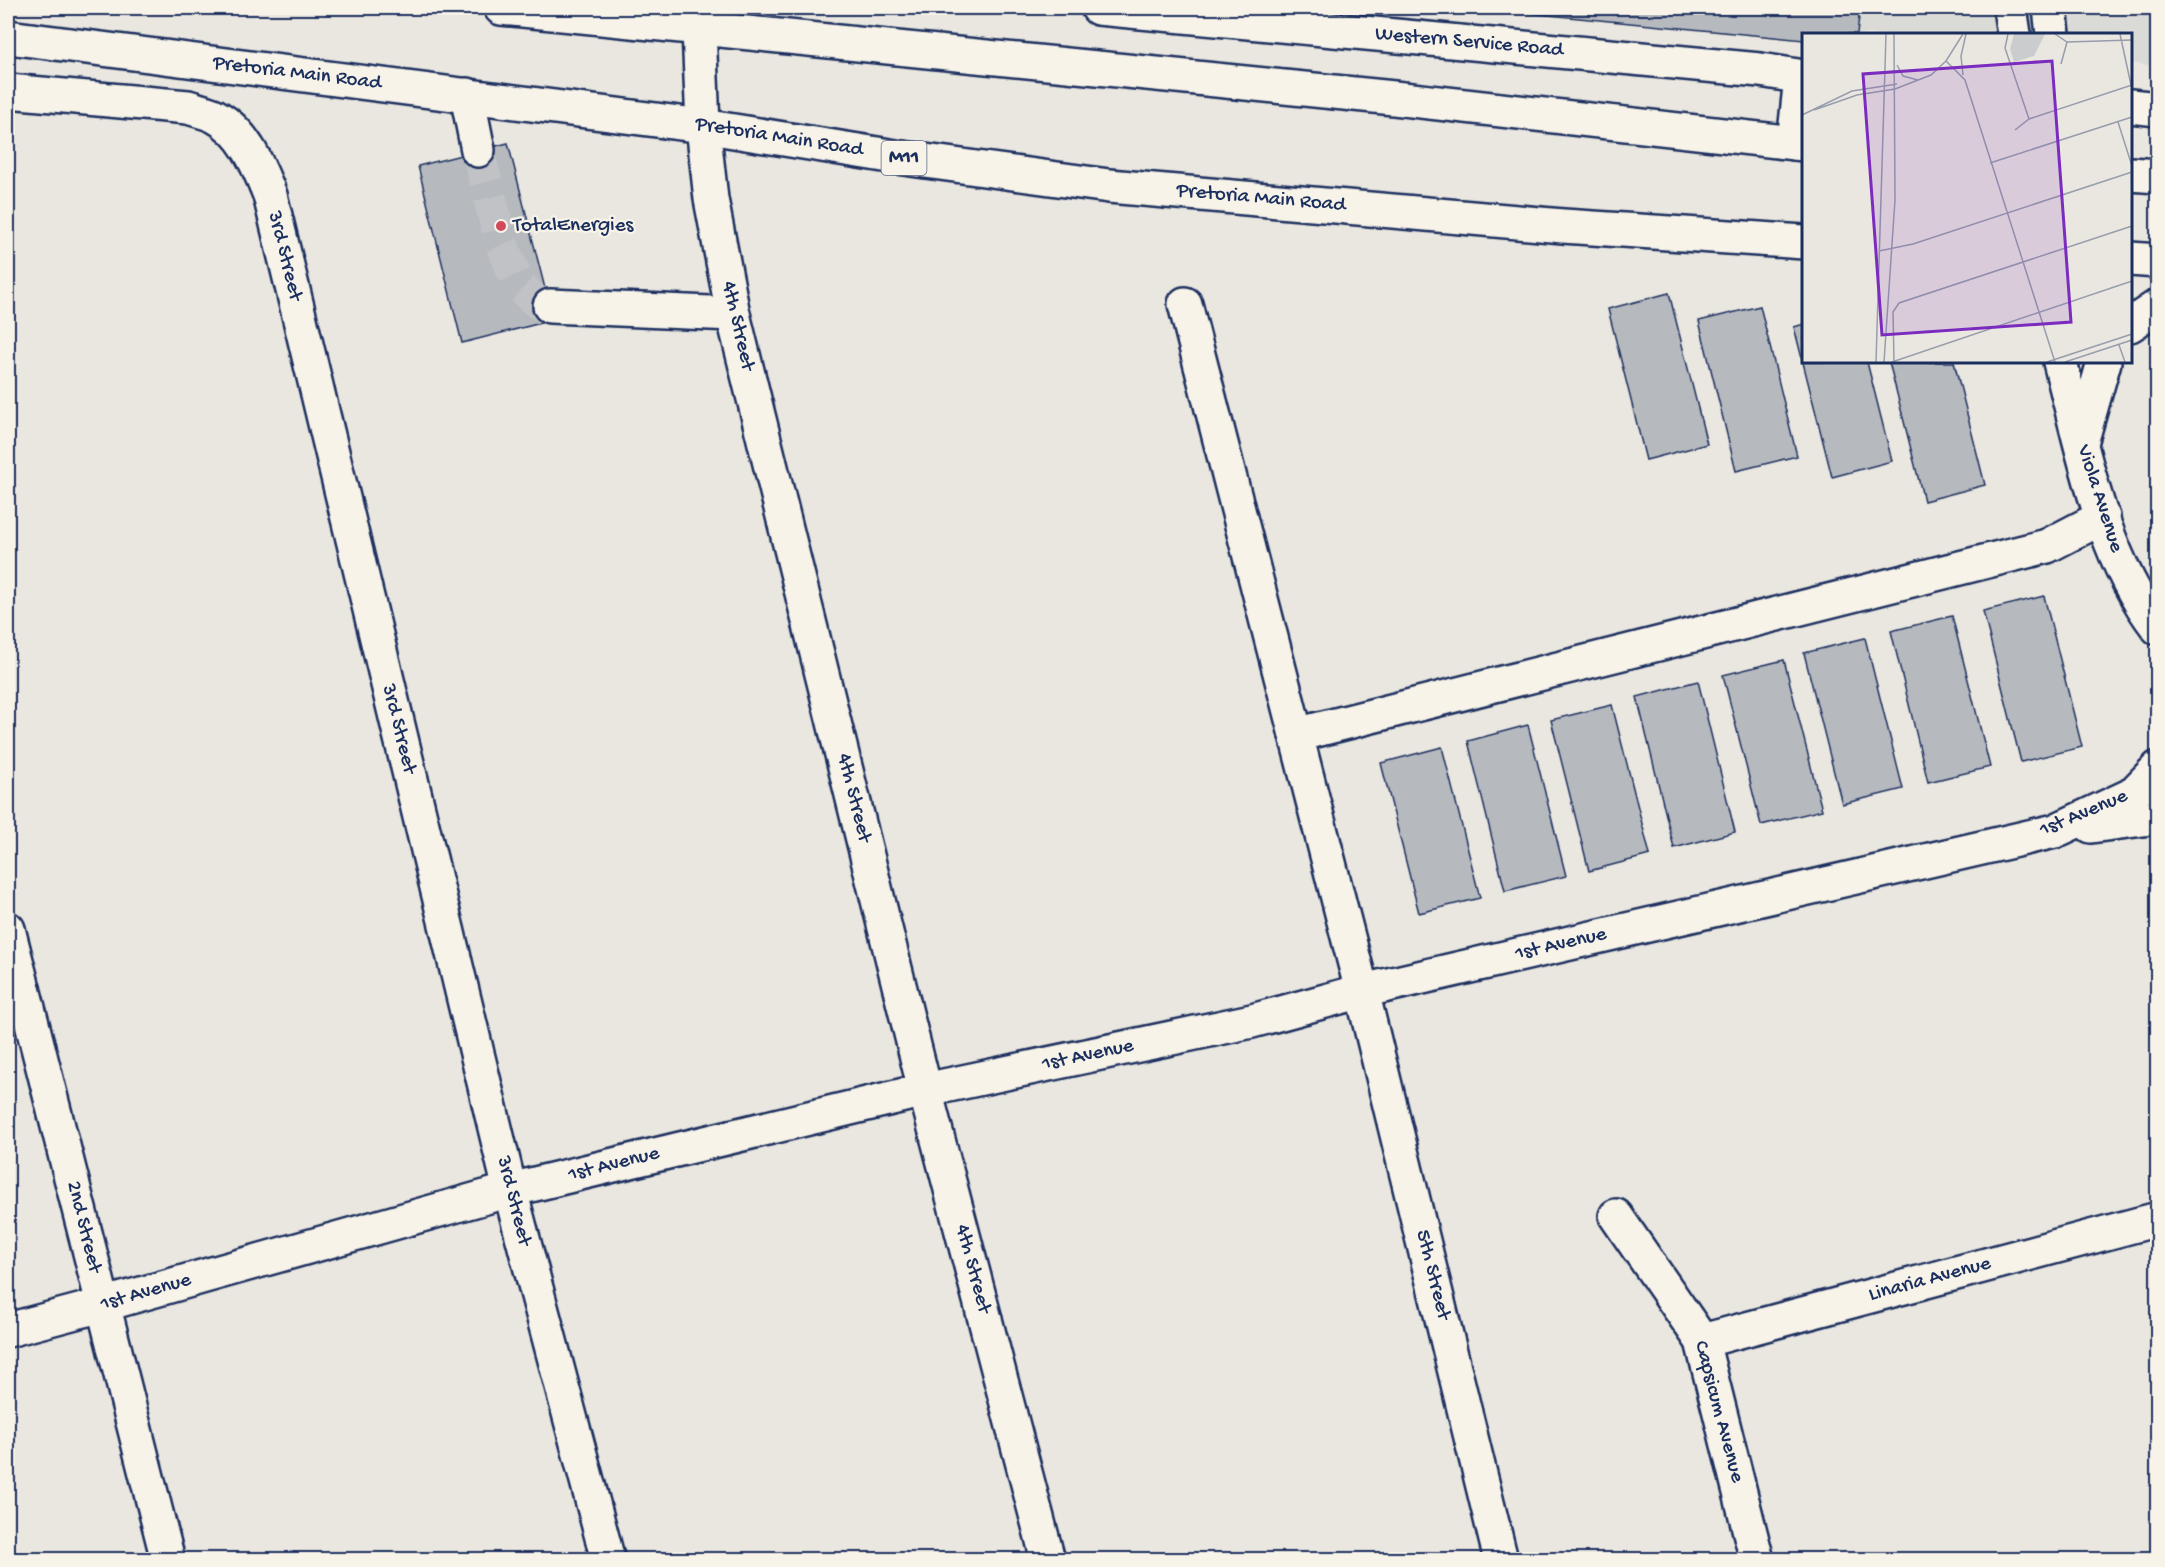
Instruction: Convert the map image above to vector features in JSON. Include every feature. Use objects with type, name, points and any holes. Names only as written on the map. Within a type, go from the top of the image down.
[{"type":"street","points":[[501,8],[1394,98],[1799,144],[1802,76]]},
{"type":"street","name":"Western Service Road","points":[[1098,8],[1760,70],[1802,76]]},
{"type":"street","points":[[2010,8],[2014,33]]},
{"type":"street","points":[[2050,8],[2053,33]]},
{"type":"street","name":"4th Street","points":[[699,28],[703,126],[711,199],[733,314],[925,1090],[1048,1560]]},
{"type":"street","name":"Pretoria Main Road","points":[[8,37],[703,126],[896,157],[1109,186],[1563,226],[1802,242]]},
{"type":"street","name":"3rd Street","points":[[8,91],[188,107],[216,117],[242,138],[258,166],[270,195],[510,1190],[608,1560]]},
{"type":"street","points":[[467,95],[478,150]]},
{"type":"street","points":[[2132,106],[2157,109]]},
{"type":"street","points":[[2132,174],[2157,177]]},
{"type":"street","points":[[2132,259],[2157,261]]},
{"type":"street","name":"5th Street","points":[[1185,304],[1362,991],[1501,1560]]},
{"type":"street","points":[[550,306],[733,314]]},
{"type":"street","points":[[2132,324],[2157,306]]},
{"type":"street","name":"Viola Avenue","points":[[2060,363],[2081,443],[2117,558],[2134,594],[2157,628]]},
{"type":"street","points":[[2081,443],[2104,363]]},
{"type":"street","points":[[1296,735],[2047,546],[2103,517]]},
{"type":"street","name":"1st Avenue","points":[[8,1330],[510,1190],[925,1090],[1251,1021],[1362,991],[2055,831],[2132,795],[2157,768]]},
{"type":"street","points":[[2055,831],[2157,817]]},
{"type":"street","name":"2nd Street","points":[[8,929],[168,1560]]},
{"type":"street","name":"Capsicum Avenue","points":[[1617,1215],[1702,1341],[1757,1560]]},
{"type":"street","name":"Linaria Avenue","points":[[1702,1341],[2157,1219]]},
{"type":"shaded area","points":[[1572,8],[2157,8],[2157,66],[2132,63],[2132,33],[1832,33]]},
{"type":"building","points":[[1477,8],[1860,8],[1857,33],[1802,33],[1802,40]]},
{"type":"building","points":[[508,143],[553,320],[462,343],[418,166]]},
{"type":"building","points":[[1669,293],[1707,444],[1646,460],[1608,309]]},
{"type":"building","points":[[1760,306],[1797,456],[1736,471],[1699,321]]},
{"type":"building","points":[[1802,325],[1802,359],[1794,327]]},
{"type":"building","points":[[1803,363],[1867,363],[1892,461],[1832,477]]},
{"type":"building","points":[[1889,363],[1954,363],[1985,485],[1924,501]]},
{"type":"building","points":[[2044,596],[2082,747],[2021,762],[1983,611]]},
{"type":"building","points":[[1952,616],[1990,767],[1928,782],[1891,631]]},
{"type":"building","points":[[1865,638],[1903,789],[1842,804],[1804,653]]},
{"type":"building","points":[[1784,660],[1822,810],[1761,825],[1723,675]]},
{"type":"building","points":[[1698,681],[1735,832],[1674,848],[1637,697]]},
{"type":"building","points":[[1612,705],[1650,855],[1589,871],[1551,720]]},
{"type":"building","points":[[1528,725],[1566,876],[1505,891],[1468,741]]},
{"type":"building","points":[[1442,747],[1480,898],[1419,913],[1381,763]]},
{"type":"tunnel","points":[[478,150],[501,243],[520,287],[538,303],[550,306]]},
{"type":"place","name":"TotalEnergies","points":[[501,226]]}]
